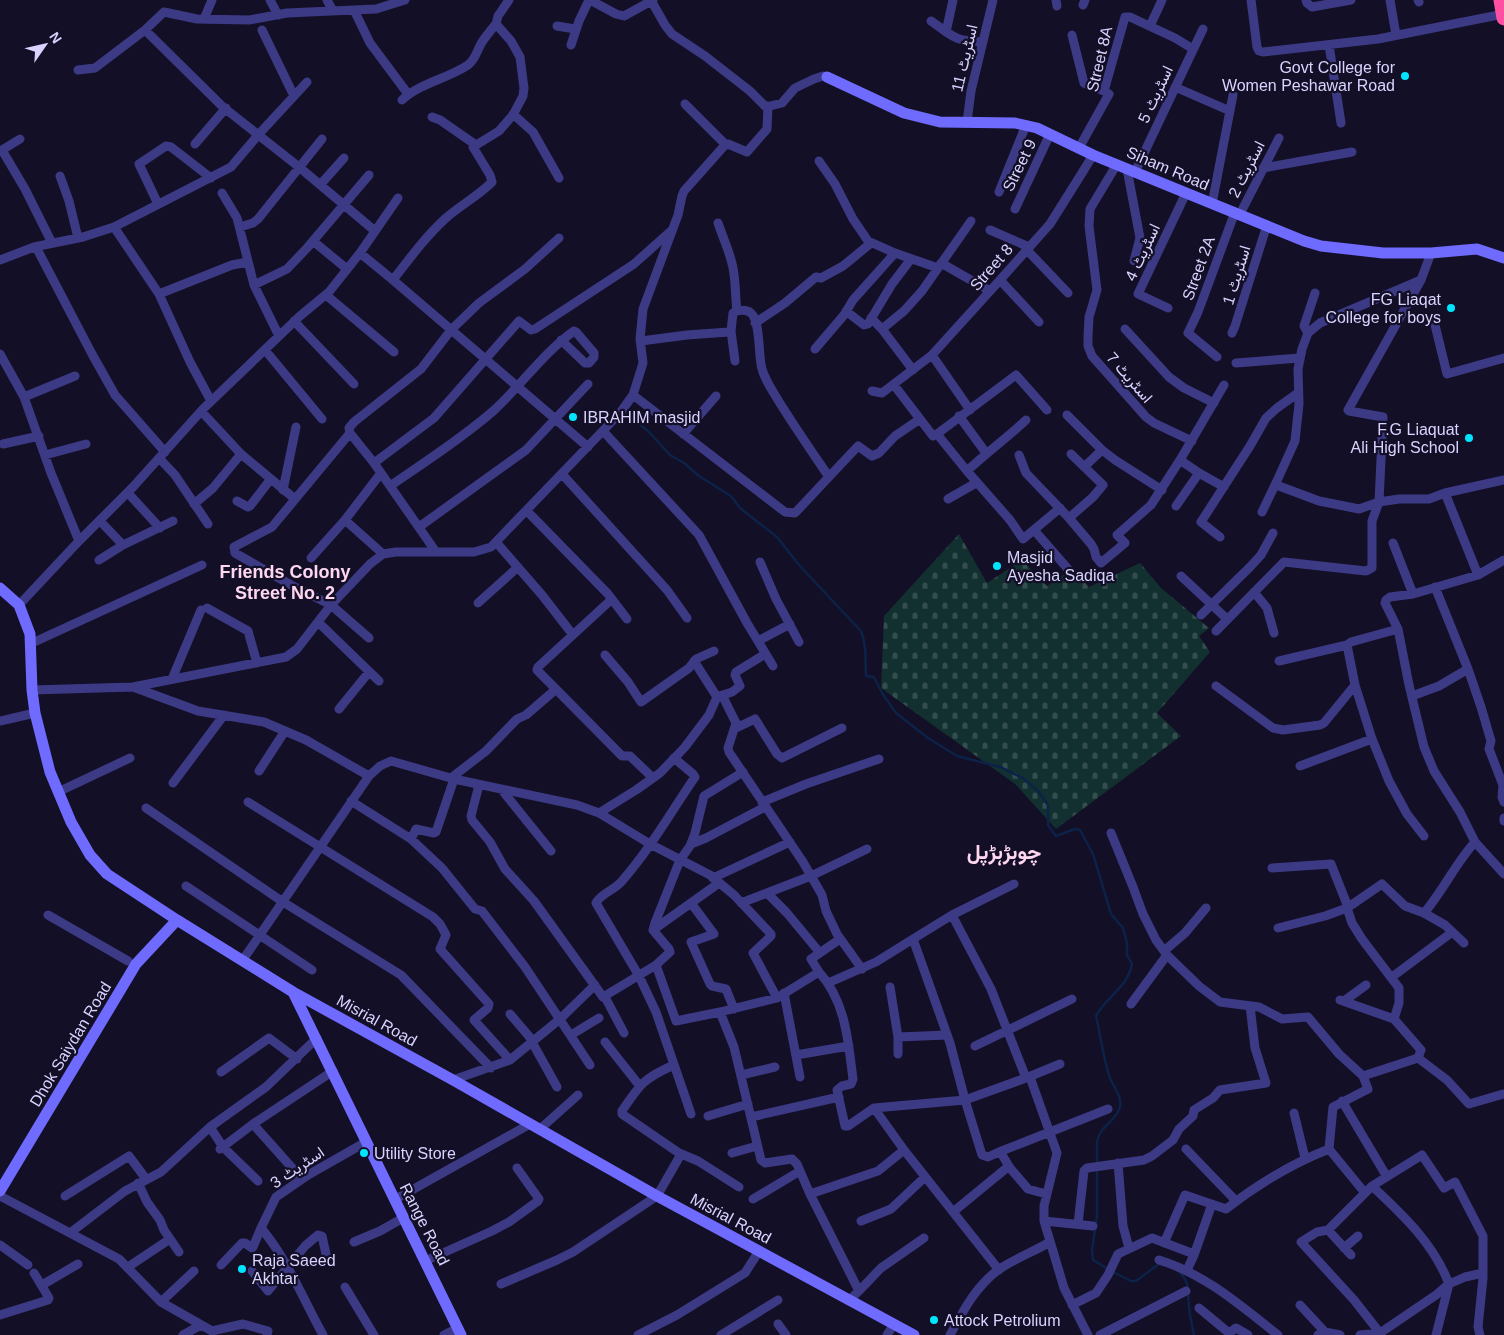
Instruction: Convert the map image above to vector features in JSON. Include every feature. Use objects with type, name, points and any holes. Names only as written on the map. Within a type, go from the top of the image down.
[{"type":"highway","points":[[1501,0],[1504,16]]},
{"type":"main road","name":"Siham Road","points":[[827,77],[904,113],[940,122],[1014,123],[1026,125],[1212,204],[1321,246],[1383,253],[1431,253],[1477,249],[1504,258]]},
{"type":"main road","name":"Misrial Road","points":[[0,588],[19,605],[30,634],[32,690],[35,713],[50,772],[71,822],[90,855],[107,874],[293,992],[657,1196],[914,1335]]},
{"type":"main road","name":"Dhok Saiydan Road","points":[[0,1191],[3,1177],[136,964],[177,920]]},
{"type":"main road","name":"Range Road","points":[[293,992],[460,1331]]},
{"type":"street","points":[[204,19],[212,0]]},
{"type":"street","points":[[270,0],[278,15]]},
{"type":"street","points":[[327,0],[333,11]]},
{"type":"street","points":[[78,70],[95,68],[145,30],[164,12],[204,19],[249,20],[278,15],[376,9],[405,0]]},
{"type":"street","points":[[354,10],[370,43],[405,97],[467,66],[474,59],[481,44],[496,24],[498,16],[509,0]]},
{"type":"street","points":[[571,45],[575,29],[590,0],[621,16],[627,15],[652,1],[664,24],[672,34],[705,56],[766,106],[782,103],[795,88],[814,79],[823,76],[827,77]]},
{"type":"street","points":[[946,32],[953,0]]},
{"type":"street","name":"اسٹریٹ 11","points":[[967,122],[971,91],[993,0]]},
{"type":"street","points":[[1150,26],[1162,0]]},
{"type":"street","points":[[1250,0],[1259,51],[1329,45],[1504,16]]},
{"type":"street","points":[[1306,0],[1312,7],[1351,0]]},
{"type":"street","points":[[1390,0],[1396,35]]},
{"type":"street","name":"Street 8A","points":[[1079,148],[1109,94],[1104,91],[1125,17],[1130,17],[1150,26],[1193,49]]},
{"type":"street","points":[[931,21],[953,38],[983,42]]},
{"type":"street","points":[[393,280],[433,230],[492,182],[490,175],[473,147],[500,131],[513,114],[523,96],[524,88],[520,57],[511,41],[496,24]]},
{"type":"street","points":[[557,26],[575,29]]},
{"type":"street","name":"اسٹریٹ 5","points":[[1126,168],[1175,87],[1203,28]]},
{"type":"street","points":[[145,30],[226,108],[375,232]]},
{"type":"street","points":[[262,30],[294,96]]},
{"type":"street","points":[[1072,34],[1084,83],[1104,91]]},
{"type":"street","points":[[1329,45],[1341,123]]},
{"type":"street","points":[[0,260],[36,247],[78,238],[114,227],[231,168],[259,134],[307,82]]},
{"type":"street","points":[[1175,87],[1230,111]]},
{"type":"street","points":[[1212,204],[1233,96]]},
{"type":"street","points":[[685,104],[726,144],[747,152],[767,129],[768,106]]},
{"type":"street","points":[[195,144],[226,108]]},
{"type":"street","points":[[513,114],[533,132],[559,178]]},
{"type":"street","points":[[432,116],[476,145]]},
{"type":"street","points":[[999,192],[1026,125]]},
{"type":"street","name":"Street 9","points":[[1015,209],[1050,134]]},
{"type":"street","name":"اسٹریٹ 2","points":[[1237,213],[1279,138]]},
{"type":"street","points":[[20,139],[2,150],[25,189],[52,243]]},
{"type":"street","points":[[240,227],[253,223],[258,219],[322,139]]},
{"type":"street","points":[[32,690],[133,687],[286,657],[297,650],[331,605],[370,564],[383,554],[396,552],[474,552],[491,546],[603,432],[634,395],[644,363],[641,341],[642,310],[678,215],[684,191],[726,144]]},
{"type":"street","points":[[158,204],[139,164],[166,146],[172,147],[211,178]]},
{"type":"street","points":[[1263,168],[1352,152]]},
{"type":"street","name":"Street 8","points":[[894,385],[932,355],[1050,224],[1093,154]]},
{"type":"street","points":[[320,185],[344,158]]},
{"type":"street","points":[[819,162],[836,184],[859,230],[868,241],[911,259],[940,265],[990,291]]},
{"type":"street","points":[[1126,168],[1140,238],[1134,261]]},
{"type":"street","name":"اسٹریٹ 7","points":[[1126,168],[1090,209],[1092,256],[1097,290],[1089,317],[1088,346],[1092,356],[1146,417],[1154,423],[1192,441]]},
{"type":"street","points":[[254,286],[287,269],[369,175]]},
{"type":"street","points":[[60,176],[78,238]]},
{"type":"street","name":"اسٹریٹ 4","points":[[1168,308],[1138,294],[1186,193]]},
{"type":"street","points":[[222,194],[237,218],[254,286],[279,336]]},
{"type":"street","points":[[19,605],[79,541],[128,493],[201,411],[294,321],[326,295],[360,253],[398,198]]},
{"type":"street","name":"Street 2A","points":[[1218,357],[1188,333],[1237,213]]},
{"type":"street","points":[[882,329],[914,300],[971,221]]},
{"type":"street","points":[[718,223],[733,266],[737,288],[735,294],[737,311]]},
{"type":"street","name":"اسٹریٹ 1","points":[[1232,333],[1236,326],[1267,225]]},
{"type":"street","points":[[114,227],[159,294],[190,362],[211,401]]},
{"type":"street","points":[[374,463],[434,418],[519,321],[532,330],[541,326],[634,264],[672,230]]},
{"type":"street","points":[[990,230],[1028,248],[1068,293]]},
{"type":"street","points":[[436,552],[374,463],[350,433],[349,428],[420,369],[451,330],[479,303],[525,269],[559,238]]},
{"type":"street","points":[[313,241],[347,269]]},
{"type":"street","points":[[755,323],[785,303],[816,276],[821,278],[843,266],[871,243]]},
{"type":"street","points":[[36,247],[115,395],[162,455],[208,524]]},
{"type":"street","points":[[360,253],[486,358],[588,447]]},
{"type":"street","points":[[815,349],[846,311],[852,300],[895,253]]},
{"type":"street","points":[[1216,631],[1284,562],[1370,570],[1372,568],[1372,522],[1378,502],[1383,417],[1348,410],[1421,280],[1431,253]]},
{"type":"street","points":[[846,311],[864,325],[868,324],[892,284],[911,259]]},
{"type":"street","points":[[159,294],[232,265],[248,262]]},
{"type":"street","points":[[1000,280],[1039,322]]},
{"type":"street","points":[[1262,512],[1295,441],[1300,404],[1298,393],[1300,358],[1308,333],[1320,323],[1421,280]]},
{"type":"street","points":[[1308,333],[1304,326],[1314,293]]},
{"type":"street","points":[[326,295],[394,352]]},
{"type":"street","points":[[735,361],[731,331],[733,313],[737,311],[749,312],[752,314],[760,343],[760,364],[764,377],[829,477]]},
{"type":"street","points":[[871,318],[882,329],[913,370]]},
{"type":"street","points":[[294,321],[354,384]]},
{"type":"street","points":[[1435,325],[1447,374],[1504,358]]},
{"type":"street","points":[[1125,329],[1169,377],[1184,388],[1214,403]]},
{"type":"street","points":[[641,341],[731,331]]},
{"type":"street","points":[[390,486],[492,412],[561,340]]},
{"type":"street","points":[[265,350],[322,419]]},
{"type":"street","points":[[0,354],[24,397],[72,527],[79,541]]},
{"type":"street","points":[[932,355],[970,410]]},
{"type":"street","points":[[1236,363],[1300,358]]},
{"type":"street","points":[[872,391],[882,393],[894,385],[934,436],[1016,375],[1047,410]]},
{"type":"street","points":[[24,397],[75,376]]},
{"type":"street","points":[[419,527],[518,457],[588,384]]},
{"type":"street","points":[[1019,455],[1026,473],[1091,544],[1096,557],[1101,563],[1125,543],[1117,535],[1151,505],[1162,490],[1224,385]]},
{"type":"street","points":[[1220,537],[1201,522],[1266,418],[1298,393]]},
{"type":"street","points":[[634,395],[785,512],[795,513],[858,446],[872,456],[879,454],[895,436],[920,419]]},
{"type":"street","points":[[683,434],[716,396]]},
{"type":"street","points":[[201,411],[242,454],[270,480],[295,499]]},
{"type":"street","points":[[1066,415],[1102,450],[1162,490]]},
{"type":"street","points":[[959,416],[986,453]]},
{"type":"street","points":[[966,470],[1026,420]]},
{"type":"street","points":[[283,490],[296,427]]},
{"type":"street","points":[[603,432],[698,535],[773,666]]},
{"type":"street","points":[[350,433],[272,527],[234,547],[234,550],[235,553],[274,576],[331,605],[369,638]]},
{"type":"street","points":[[937,434],[976,483],[1010,520],[1023,540],[1060,508]]},
{"type":"street","points":[[2,444],[39,436]]},
{"type":"street","points":[[45,455],[86,444]]},
{"type":"street","points":[[1084,468],[1102,450]]},
{"type":"street","points":[[194,504],[214,488],[242,454]]},
{"type":"street","points":[[1069,518],[1104,485],[1071,454]]},
{"type":"street","points":[[1180,460],[1224,487]]},
{"type":"street","points":[[311,558],[381,473]]},
{"type":"street","points":[[1176,506],[1199,473]]},
{"type":"street","points":[[562,474],[667,590],[687,618]]},
{"type":"street","points":[[237,501],[248,507],[250,506],[270,480]]},
{"type":"street","points":[[948,499],[976,483]]},
{"type":"street","points":[[1276,483],[1279,486],[1318,500],[1359,509],[1378,502],[1399,499],[1429,499],[1445,493],[1503,483]]},
{"type":"street","points":[[128,493],[160,528]]},
{"type":"street","points":[[1445,493],[1478,575]]},
{"type":"street","points":[[527,510],[628,619]]},
{"type":"street","points":[[100,520],[123,545]]},
{"type":"street","points":[[344,520],[383,554]]},
{"type":"street","points":[[99,560],[123,545],[174,521]]},
{"type":"street","points":[[1034,530],[1068,569]]},
{"type":"street","points":[[1201,614],[1261,555],[1273,533]]},
{"type":"street","points":[[496,542],[573,635]]},
{"type":"street","points":[[1393,543],[1413,594]]},
{"type":"street","points":[[1504,560],[1478,575],[1413,594],[1390,597],[1385,601],[1398,629],[1424,747],[1434,771],[1460,812],[1475,842],[1504,874]]},
{"type":"street","points":[[760,562],[776,599],[799,642]]},
{"type":"street","points":[[30,644],[202,565]]},
{"type":"street","points":[[478,603],[518,567]]},
{"type":"street","points":[[1181,576],[1227,619]]},
{"type":"street","points":[[1435,587],[1468,669],[1491,741],[1489,749],[1503,785],[1502,794],[1504,802]]},
{"type":"street","points":[[1254,592],[1267,608],[1274,633]]},
{"type":"street","points":[[612,600],[537,668],[537,671],[622,756],[630,756],[653,778]]},
{"type":"street","points":[[172,679],[204,609],[248,631],[257,663]]},
{"type":"street","points":[[318,622],[379,681]]},
{"type":"street","points":[[758,641],[790,624]]},
{"type":"street","points":[[1279,661],[1347,645],[1350,642],[1398,629]]},
{"type":"street","points":[[1347,645],[1355,685],[1372,739],[1389,781],[1407,814],[1424,836]]},
{"type":"street","points":[[605,655],[641,702],[689,668],[698,658],[714,651]]},
{"type":"street","points":[[599,813],[653,778],[674,758],[709,715],[720,696],[732,692],[740,686],[735,675],[736,672],[766,654]]},
{"type":"street","points":[[694,662],[734,716],[736,728],[728,748],[729,752],[811,876],[822,895],[826,911],[840,939],[862,969]]},
{"type":"street","points":[[1412,696],[1439,686],[1468,669]]},
{"type":"street","points":[[339,709],[370,672]]},
{"type":"street","points":[[1216,686],[1273,728],[1283,730],[1324,723],[1355,685]]},
{"type":"street","points":[[133,687],[198,711],[264,722],[306,740],[369,776]]},
{"type":"street","points":[[411,839],[416,829],[436,832],[453,778],[486,751],[517,719],[526,715],[555,690]]},
{"type":"street","points":[[0,721],[35,713]]},
{"type":"street","points":[[173,782],[224,715]]},
{"type":"street","points":[[736,728],[755,720],[777,754],[782,758],[842,728]]},
{"type":"street","points":[[259,771],[285,731]]},
{"type":"street","points":[[1300,766],[1372,739]]},
{"type":"street","points":[[58,792],[130,758]]},
{"type":"street","points":[[674,758],[695,777],[660,833],[620,884],[599,898],[596,903],[639,976],[656,1012],[691,1114]]},
{"type":"street","points":[[691,844],[706,838],[764,804],[806,784],[879,759]]},
{"type":"street","points":[[242,961],[369,776],[380,766],[391,761],[479,785],[577,805],[599,813],[650,844],[716,880],[772,934],[753,953],[781,996],[800,1077]]},
{"type":"street","points":[[605,996],[656,965],[668,954],[670,949],[653,930],[654,923],[680,860],[696,833],[704,796],[743,772]]},
{"type":"street","points":[[479,785],[471,816],[472,820],[492,845],[505,869],[534,901],[602,996],[605,996],[624,1033]]},
{"type":"street","points":[[501,789],[551,851]]},
{"type":"street","points":[[351,801],[411,839],[442,868],[475,909],[482,912],[525,967],[590,1065]]},
{"type":"street","points":[[248,802],[433,916],[446,935],[440,949],[489,1004],[488,1008],[474,1020],[510,1060]]},
{"type":"street","points":[[146,808],[283,902],[401,975],[491,1068]]},
{"type":"street","points":[[1111,833],[1143,914],[1156,940],[1166,953],[1199,986],[1220,1002],[1259,1007],[1282,1019],[1308,1017],[1338,1054],[1363,1076],[1368,1090],[1333,1107],[1329,1149],[1365,1193]]},
{"type":"street","points":[[653,930],[691,903],[716,880],[790,842]]},
{"type":"street","points":[[1424,913],[1451,876],[1462,857],[1475,842]]},
{"type":"street","points":[[741,903],[811,876],[867,849]]},
{"type":"street","points":[[1272,868],[1331,864],[1352,923],[1399,988],[1394,1019]]},
{"type":"street","points":[[828,983],[862,969],[952,915],[1014,884]]},
{"type":"street","points":[[1278,928],[1325,916],[1347,908],[1382,884],[1405,906],[1424,913],[1445,925],[1452,934],[1456,935],[1464,943]]},
{"type":"street","points":[[186,886],[312,970]]},
{"type":"street","points":[[767,893],[787,913],[820,953]]},
{"type":"street","points":[[691,903],[714,934],[691,942],[710,984],[726,989],[734,1008]]},
{"type":"street","points":[[1131,1004],[1166,953],[1206,908]]},
{"type":"street","points":[[48,915],[128,961]]},
{"type":"street","points":[[952,915],[991,989],[1057,1153],[1046,1194],[1044,1221],[1064,1288],[1088,1335]]},
{"type":"street","points":[[1392,977],[1452,934]]},
{"type":"street","points":[[840,939],[811,959],[838,999],[842,1012],[853,1082],[838,1088],[838,1097],[845,1126],[848,1126],[874,1108],[965,1100],[1028,1078],[1060,1064]]},
{"type":"street","points":[[913,939],[948,1035],[982,1156],[988,1157],[1108,1109]]},
{"type":"street","points":[[656,965],[676,1021],[781,996],[819,972]]},
{"type":"street","points":[[453,1080],[510,1060],[560,1019],[595,985]]},
{"type":"street","points":[[1366,986],[1342,1000],[1394,1019],[1421,1050],[1418,1058]]},
{"type":"street","points":[[890,987],[898,1036],[898,1054]]},
{"type":"street","points":[[975,1046],[1072,998]]},
{"type":"street","points":[[1078,1224],[1084,1171],[1097,1166],[1144,1160],[1173,1140],[1182,1126],[1192,1116],[1194,1110],[1214,1098],[1220,1090],[1266,1083],[1255,1048],[1250,1006]]},
{"type":"street","points":[[720,1012],[734,1047],[762,1162],[792,1159],[796,1162],[859,1291]]},
{"type":"street","points":[[510,1014],[533,1042],[557,1087]]},
{"type":"street","points":[[571,1035],[599,1018]]},
{"type":"street","points":[[898,1036],[948,1035]]},
{"type":"street","points":[[221,1072],[269,1038],[297,1058]]},
{"type":"street","points":[[70,1233],[125,1191],[161,1172],[210,1127],[266,1087],[317,1038]]},
{"type":"street","points":[[605,1042],[639,1086]]},
{"type":"street","points":[[796,1055],[848,1046]]},
{"type":"street","points":[[1363,1076],[1418,1058]]},
{"type":"street","points":[[1418,1058],[1447,1080],[1469,1104],[1503,1094]]},
{"type":"street","points":[[674,1065],[657,1073],[639,1086],[622,1111],[622,1114],[679,1153],[698,1161],[739,1187]]},
{"type":"street","points":[[741,1075],[774,1068]]},
{"type":"street","points":[[222,1148],[253,1124],[333,1071]]},
{"type":"street","points":[[394,1200],[535,1127],[578,1095]]},
{"type":"street","points":[[751,1117],[838,1097]]},
{"type":"street","points":[[1342,1101],[1387,1176]]},
{"type":"street","points":[[708,1116],[748,1104]]},
{"type":"street","points":[[874,1108],[904,1150],[999,1270]]},
{"type":"street","points":[[1294,1113],[1305,1158]]},
{"type":"street","points":[[253,1124],[302,1179]]},
{"type":"street","points":[[210,1127],[222,1148],[258,1181]]},
{"type":"street","name":"اسٹریٹ 3","points":[[220,1266],[242,1243],[245,1242],[253,1247],[276,1197],[302,1179],[366,1142]]},
{"type":"street","points":[[732,1153],[758,1146]]},
{"type":"street","points":[[1186,1149],[1236,1201]]},
{"type":"street","points":[[1164,1243],[1183,1196],[1187,1194],[1226,1209],[1273,1175],[1305,1158],[1329,1149]]},
{"type":"street","points":[[810,1194],[878,1171],[904,1150]]},
{"type":"street","points":[[999,1152],[1028,1189],[1046,1194]]},
{"type":"street","points":[[501,1284],[573,1252],[657,1196],[680,1156],[679,1153]]},
{"type":"street","points":[[1380,1333],[1354,1300],[1301,1242],[1317,1232],[1328,1230],[1372,1186],[1422,1155],[1444,1188],[1455,1182],[1483,1236],[1482,1302],[1478,1327],[1480,1335]]},
{"type":"street","points":[[65,1196],[129,1156],[170,1239],[179,1252]]},
{"type":"street","points":[[1118,1163],[1124,1226],[1129,1248]]},
{"type":"street","points":[[953,1212],[1009,1166]]},
{"type":"street","points":[[425,1261],[509,1222],[538,1201],[539,1199],[516,1168]]},
{"type":"street","points":[[753,1199],[800,1171]]},
{"type":"street","points":[[861,1221],[890,1210],[925,1177]]},
{"type":"street","points":[[1372,1186],[1415,1227],[1438,1261],[1449,1284],[1436,1335]]},
{"type":"street","points":[[0,1196],[119,1258],[160,1302],[212,1331],[242,1324],[268,1331],[267,1335]]},
{"type":"street","points":[[1187,1270],[1212,1204]]},
{"type":"street","points":[[354,1242],[380,1231],[403,1218]]},
{"type":"street","points":[[1044,1221],[1093,1226]]},
{"type":"street","points":[[262,1228],[288,1267],[323,1335]]},
{"type":"street","points":[[1328,1230],[1347,1252],[1358,1236]]},
{"type":"street","points":[[252,1271],[268,1291],[305,1246],[318,1235],[322,1236],[326,1254]]},
{"type":"street","points":[[849,1300],[881,1268],[924,1238]]},
{"type":"street","points":[[1072,1305],[1096,1294],[1118,1254],[1152,1238],[1194,1254]]},
{"type":"street","points":[[128,1267],[170,1239]]},
{"type":"street","points":[[950,1335],[976,1291],[999,1270],[1050,1242]]},
{"type":"street","points":[[0,1245],[31,1269],[49,1298],[48,1300],[0,1315]]},
{"type":"street","points":[[638,1335],[677,1315],[745,1273],[759,1251]]},
{"type":"street","points":[[1159,1260],[1187,1270],[1230,1297],[1278,1335]]},
{"type":"street","points":[[42,1285],[78,1264]]},
{"type":"street","points":[[160,1302],[194,1271]]},
{"type":"street","points":[[1360,1335],[1380,1333],[1449,1284],[1465,1277],[1483,1273]]},
{"type":"street","points":[[345,1287],[374,1335]]},
{"type":"street","points":[[1100,1335],[1186,1291]]},
{"type":"street","points":[[725,1334],[778,1300]]},
{"type":"street","points":[[1300,1305],[1321,1334],[1340,1335]]},
{"type":"street","points":[[1200,1308],[1228,1334],[1236,1328],[1248,1335]]},
{"type":"street","points":[[778,1324],[786,1335]]},
{"type":"street","points":[[887,1335],[894,1324]]},
{"type":"street","points":[[183,1335],[201,1325]]},
{"type":"street","points":[[444,1335],[460,1331]]},
{"type":"green space","points":[[959,534],[987,583],[1022,560],[1047,586],[1072,569],[1089,587],[1140,563],[1161,588],[1209,628],[1199,636],[1210,652],[1157,713],[1181,736],[1056,829],[1015,784],[881,688],[884,616]]},
{"type":"waterway","points":[[627,414],[648,431],[670,455],[731,496],[740,508],[777,537],[799,565],[861,631],[865,648],[866,676],[874,677],[882,693],[896,713],[928,738],[957,756],[1000,767],[1023,778],[1039,792],[1048,805],[1048,825],[1056,836],[1075,829],[1080,830],[1093,854],[1111,914],[1123,928],[1127,943],[1127,955],[1132,964],[1126,979],[1096,1016],[1110,1078],[1119,1096],[1120,1103],[1118,1112],[1101,1132],[1097,1142],[1097,1216],[1092,1250],[1093,1260],[1108,1269]]},
{"type":"waterway","points":[[1113,1272],[1131,1281],[1136,1281],[1159,1264]]},
{"type":"waterway","points":[[1180,1273],[1187,1285],[1194,1335]]},
{"type":"place","name":"Govt College for Women Peshawar Road","points":[[1405,76]]},
{"type":"place","name":"FG Liaqat College for boys","points":[[1451,308]]},
{"type":"place","name":"IBRAHIM masjid","points":[[573,417]]},
{"type":"place","name":"F.G Liaquat Ali High School","points":[[1469,438]]},
{"type":"place","name":"Masjid Ayesha Sadiqa","points":[[997,566]]},
{"type":"place","name":"Utility Store","points":[[364,1153]]},
{"type":"place","name":"Raja Saeed Akhtar","points":[[242,1269]]},
{"type":"place","name":"Attock Petrolium","points":[[934,1320]]},
{"type":"district","name":"Friends Colony Street No. 2","points":[[285,582]]},
{"type":"district","name":"چوہڑہڑپل","points":[[1004,852]]}]
